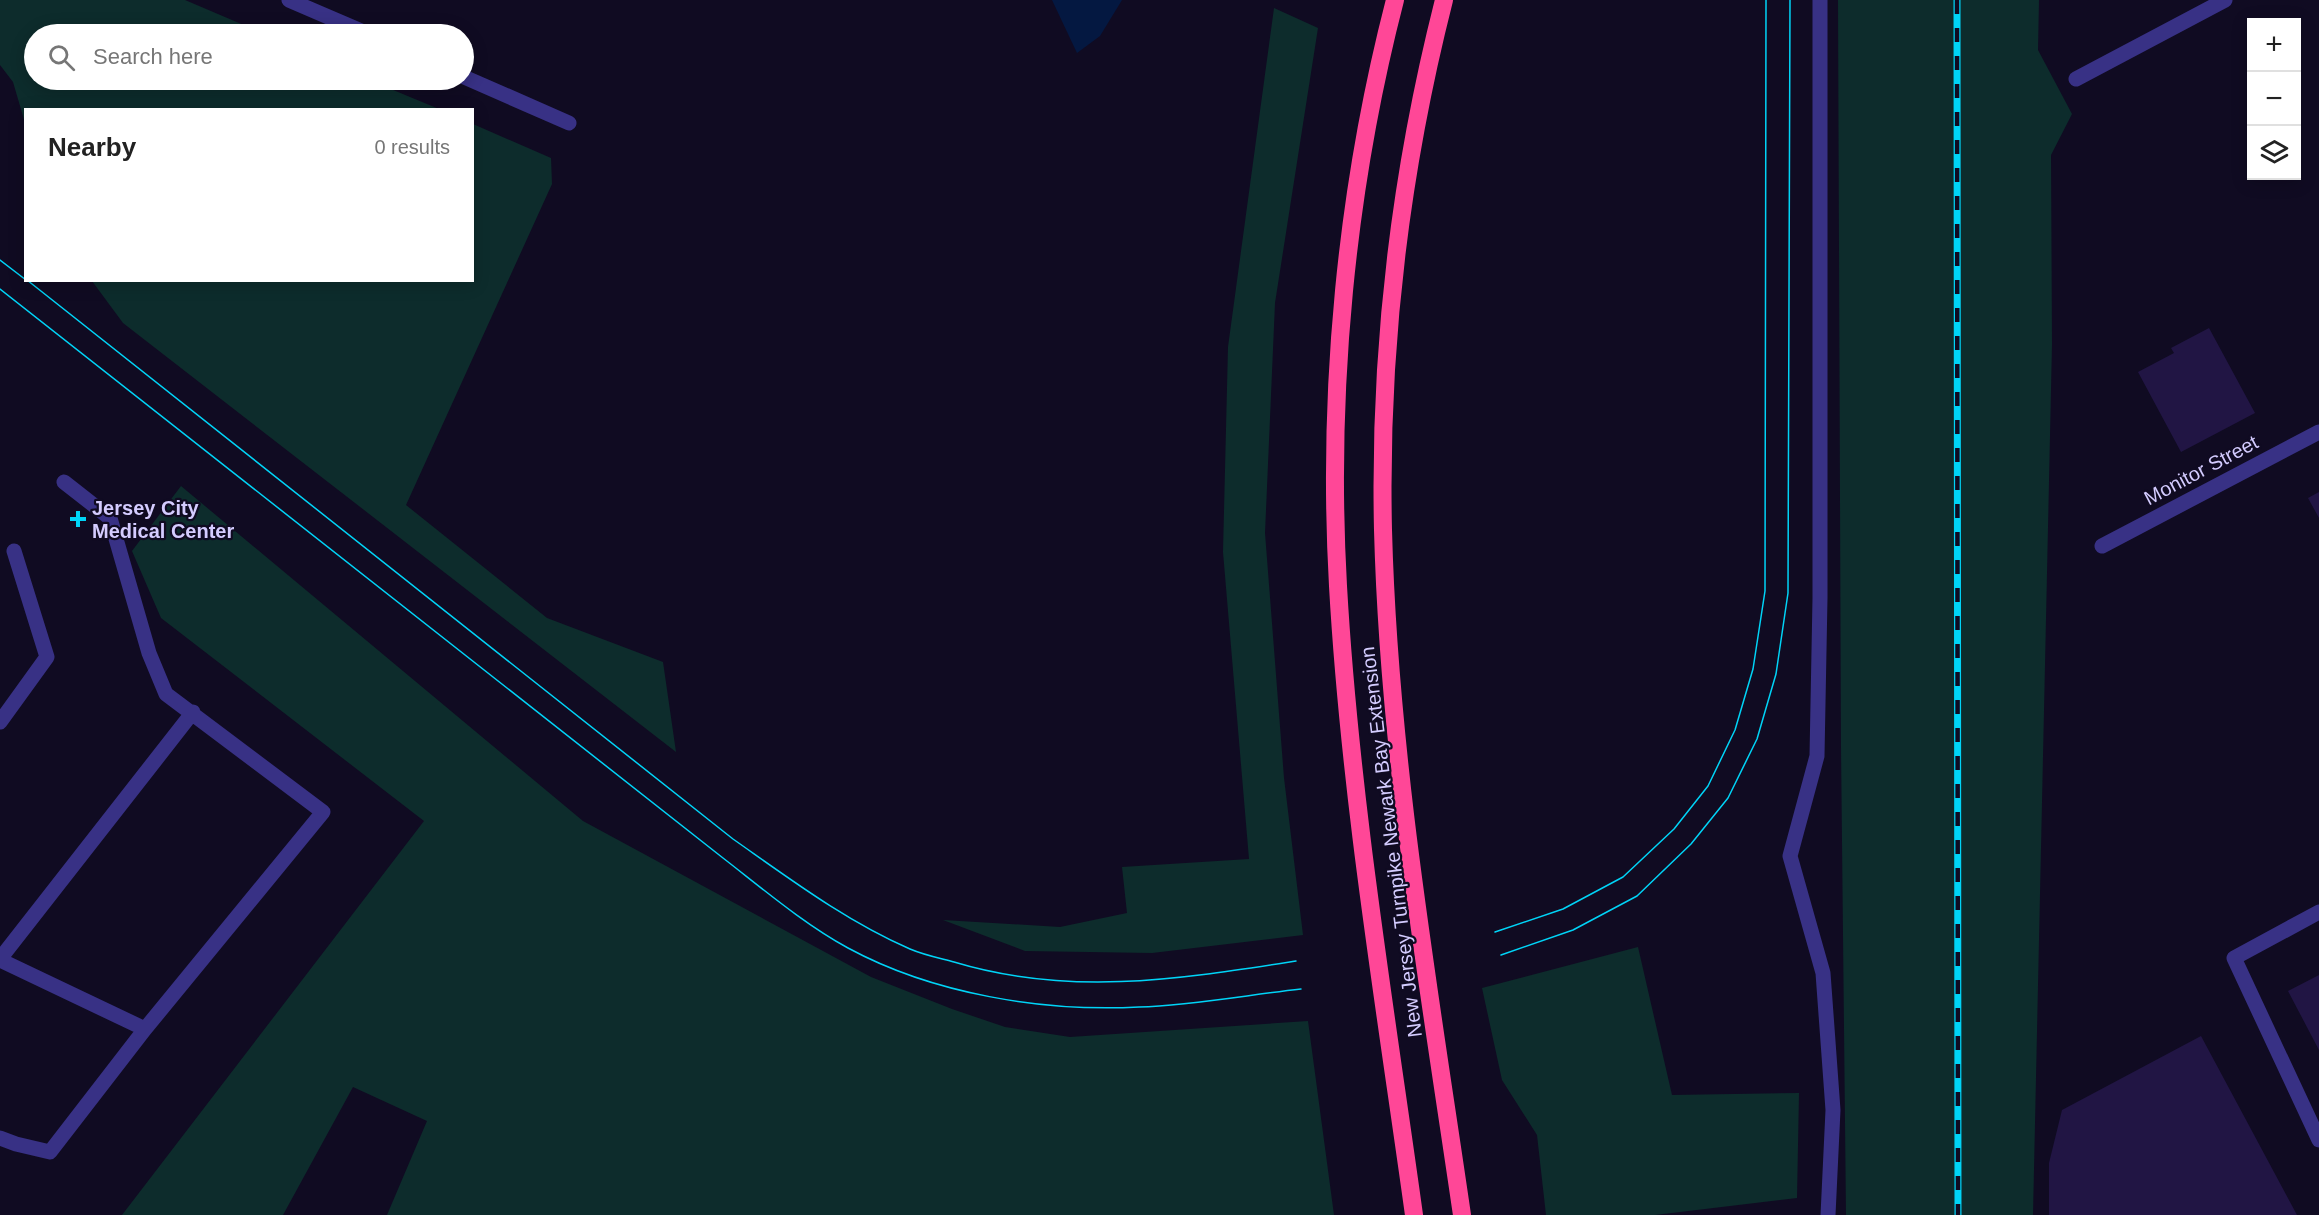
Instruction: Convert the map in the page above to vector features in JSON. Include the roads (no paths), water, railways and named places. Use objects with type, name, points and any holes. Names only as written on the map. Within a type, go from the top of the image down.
[{"type":"highway","name":"New Jersey Turnpike Newark Bay Extension","points":[[1395,0],[1359,175],[1348,256],[1336,421],[1336,502],[1340,618],[1352,759],[1414,1215]]},
{"type":"highway","name":"New Jersey Turnpike Newark Bay Extension","points":[[1444,0],[1416,126],[1402,207],[1386,368],[1383,530],[1401,774],[1462,1215]]},
{"type":"street","points":[[289,0],[345,24]]},
{"type":"street","points":[[1820,0],[1820,598],[1816,756],[1790,856],[1823,973],[1833,1110],[1828,1215]]},
{"type":"street","points":[[2076,79],[2225,0]]},
{"type":"street","points":[[474,81],[569,123]]},
{"type":"street","name":"Monitor Street","points":[[2102,546],[2319,432]]},
{"type":"street","points":[[0,1138],[50,1152],[145,1029],[323,812],[193,712],[166,694],[149,653],[110,518],[64,482]]},
{"type":"street","points":[[0,722],[47,657],[14,551]]},
{"type":"street","points":[[145,1029],[0,959],[193,712]]},
{"type":"street","points":[[2319,912],[2234,958],[2319,1140]]},
{"type":"water","points":[[1052,0],[1122,0],[1100,36],[1077,53]]},
{"type":"tram line","points":[[1495,932],[1563,909],[1623,877],[1674,829],[1708,786],[1735,730],[1753,669],[1765,591],[1766,0]]},
{"type":"tram line","points":[[1501,955],[1573,930],[1637,896],[1691,844],[1728,798],[1757,739],[1776,674],[1788,593],[1790,0]]},
{"type":"tram line","points":[[0,260],[24,278]]},
{"type":"tram line","points":[[30,282],[733,839],[819,899],[863,926],[926,955],[997,973],[1040,979],[1082,982],[1125,981],[1210,974],[1296,961]]},
{"type":"tram line","points":[[0,289],[769,894],[848,948],[916,977],[989,997],[1027,1003],[1102,1008],[1159,1006],[1301,989]]},
{"type":"railway","points":[[1957,0],[1958,1215]]},
{"type":"place","name":"Jersey City Medical Center","points":[[78,519]]}]
